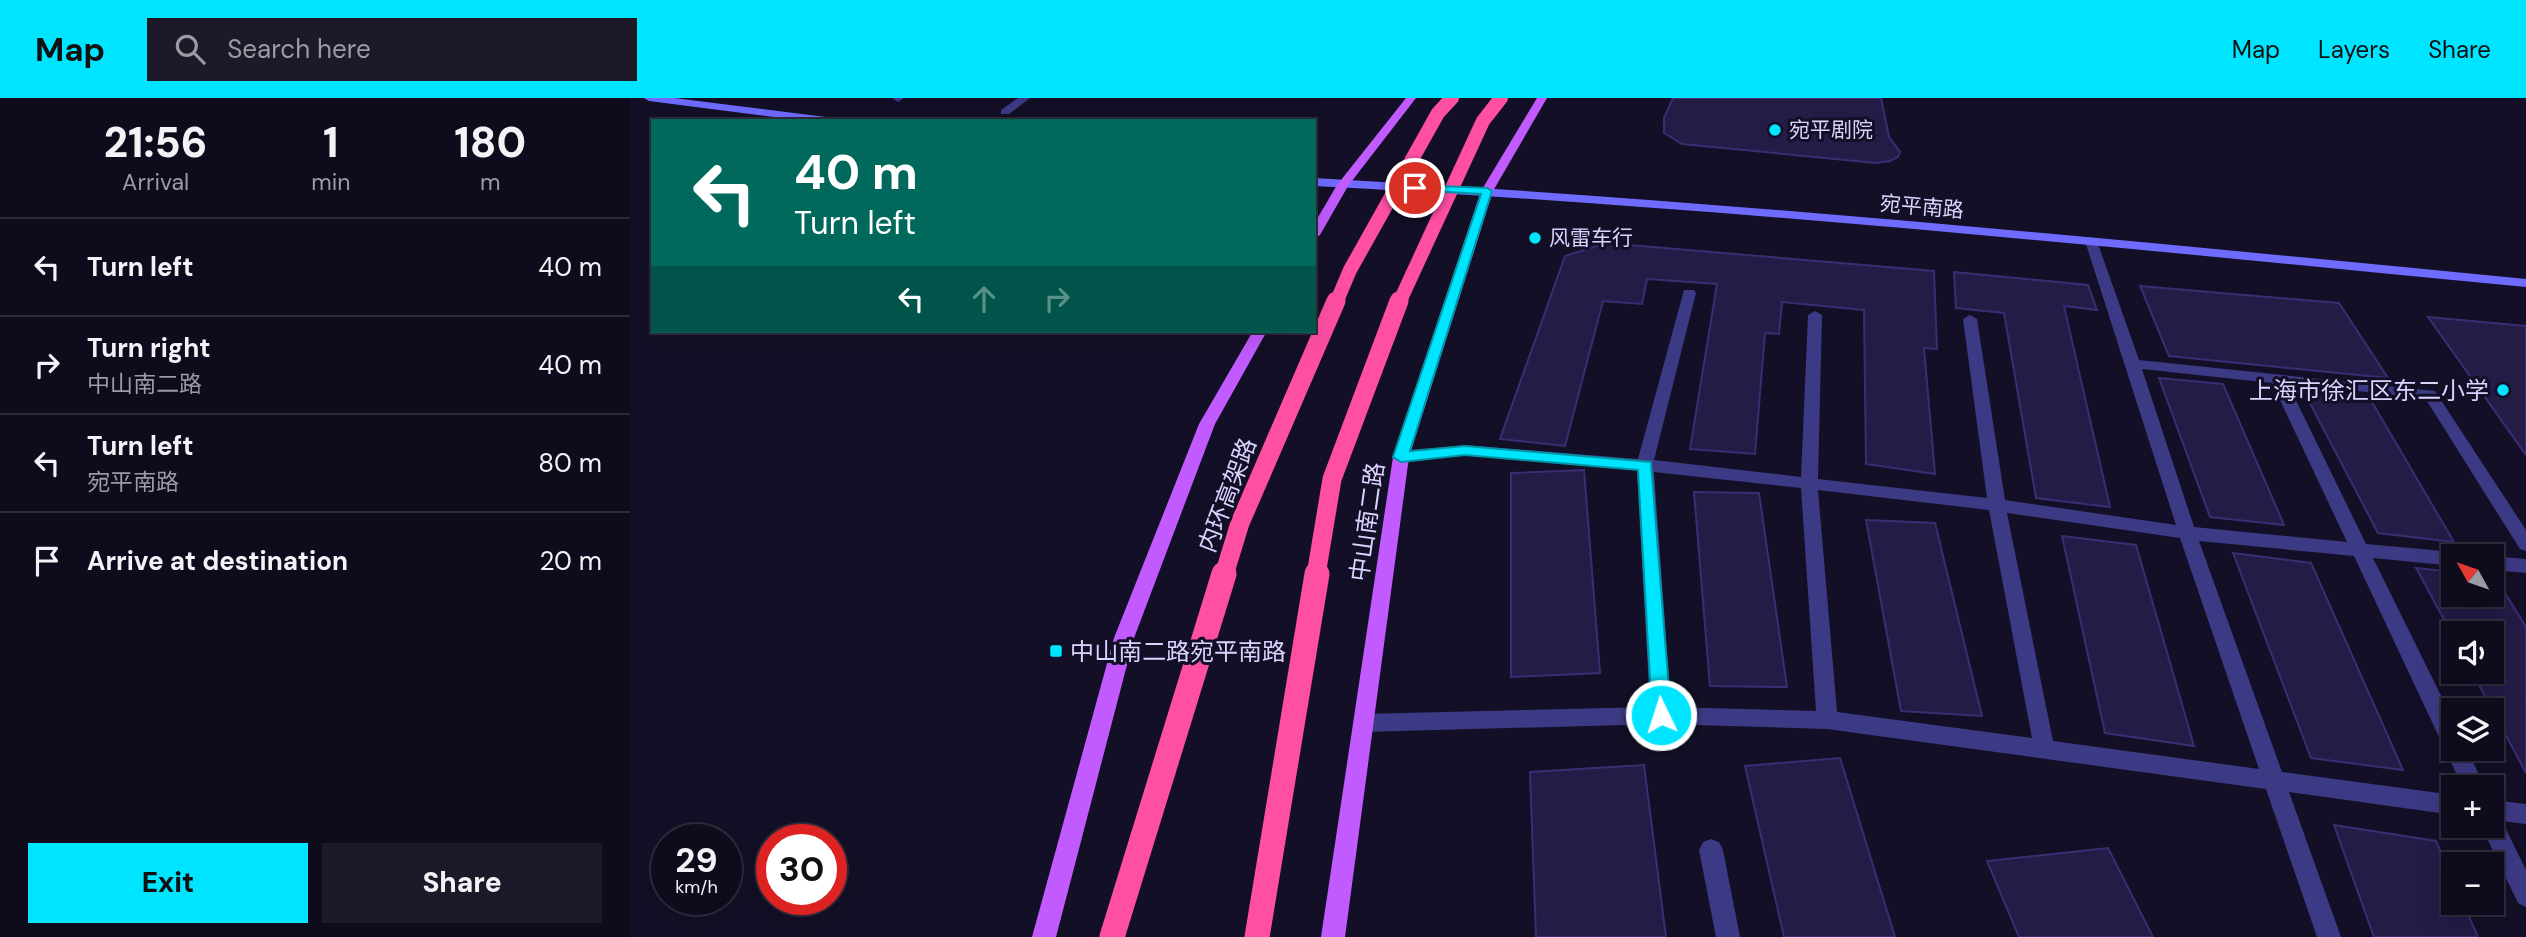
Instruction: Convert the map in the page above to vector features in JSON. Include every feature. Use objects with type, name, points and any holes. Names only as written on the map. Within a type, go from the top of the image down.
[{"type":"highway","name":"内环高架路","points":[[1112,937],[1240,523],[1350,270],[1438,113],[1452,98]]},
{"type":"highway","points":[[1257,937],[1332,479],[1411,271],[1483,121],[1501,98]]},
{"type":"main road","points":[[649,98],[818,119]]},
{"type":"main road","points":[[1316,232],[1343,185],[1411,98]]},
{"type":"main road","name":"中山南二路","points":[[1332,937],[1401,457],[1487,191],[1542,98]]},
{"type":"main road","name":"宛平南路","points":[[1316,182],[1487,191],[2091,240],[2526,283]]},
{"type":"main road","points":[[1044,937],[1124,638],[1208,424],[1259,333]]},
{"type":"street","points":[[1005,111],[1025,98]]},
{"type":"street","points":[[2091,240],[2187,533],[2329,937]]},
{"type":"street","points":[[1661,715],[1645,465],[1689,293]]},
{"type":"street","points":[[1815,316],[1809,483],[1827,720]]},
{"type":"street","points":[[1970,319],[1997,505],[2044,748]]},
{"type":"street","points":[[2133,365],[2430,394],[2526,544]]},
{"type":"street","points":[[2279,381],[2441,718]]},
{"type":"street","points":[[1401,457],[1465,450],[1645,465],[1997,505],[2187,533],[2441,558]]},
{"type":"street","points":[[2504,564],[2526,566]]},
{"type":"street","points":[[1363,723],[1661,715],[1827,720],[2441,803]]},
{"type":"street","points":[[2504,811],[2526,814]]},
{"type":"street","points":[[2498,838],[2526,895]]},
{"type":"street","points":[[1711,850],[1728,937]]},
{"type":"building","name":"宛平剧院","points":[[1673,98],[1881,98],[1889,137],[1900,152],[1898,157],[1890,161],[1876,163],[1682,144],[1664,133],[1664,118]]},
{"type":"building","points":[[1606,243],[1934,271],[1937,349],[1924,348],[1935,474],[1866,464],[1864,310],[1782,302],[1779,334],[1765,333],[1755,454],[1690,449],[1717,284],[1647,279],[1642,304],[1603,301],[1565,446],[1500,439],[1565,256]]},
{"type":"building","points":[[1954,272],[2088,285],[2097,310],[2064,306],[2110,507],[2036,498],[2004,313],[1956,308]]},
{"type":"building","points":[[2140,286],[2339,303],[2388,378],[2169,356]]},
{"type":"building","name":"上海市徐汇区东二小学","points":[[2428,317],[2526,326],[2526,455]]},
{"type":"building","points":[[2159,378],[2223,384],[2284,525],[2210,517]]},
{"type":"building","points":[[2303,390],[2369,397],[2454,542],[2378,533]]},
{"type":"building","points":[[1584,470],[1600,673],[1511,677],[1511,473]]},
{"type":"building","points":[[1694,492],[1759,493],[1787,687],[1710,686]]},
{"type":"building","points":[[1866,520],[1935,523],[1982,716],[1901,711]]},
{"type":"building","points":[[2062,536],[2136,545],[2194,746],[2105,733]]},
{"type":"building","points":[[2233,553],[2311,563],[2403,770],[2311,758]]},
{"type":"building","points":[[2416,568],[2441,571],[2441,607],[2504,607],[2504,592],[2526,627],[2526,773],[2504,732],[2504,698],[2486,698],[2478,684],[2504,684],[2504,621],[2445,621]]},
{"type":"building","points":[[1840,758],[1895,937],[1784,937],[1745,766]]},
{"type":"building","points":[[1644,765],[1666,937],[1536,937],[1530,772]]},
{"type":"building","points":[[2334,825],[2436,841],[2441,852],[2441,915],[2468,915],[2478,937],[2374,937]]},
{"type":"building","points":[[2108,848],[2153,937],[2019,937],[1987,861]]},
{"type":"place","name":"宛平剧院","points":[[1775,130]]},
{"type":"place","name":"风雷车行","points":[[1535,238]]},
{"type":"place","name":"上海市徐汇区东二小学","points":[[2503,390]]},
{"type":"place","name":"中山南二路宛平南路","points":[[1056,651]]},
{"type":"route","points":[[1415,188],[1487,191],[1401,457],[1465,450],[1645,465],[1661,715]]}]
